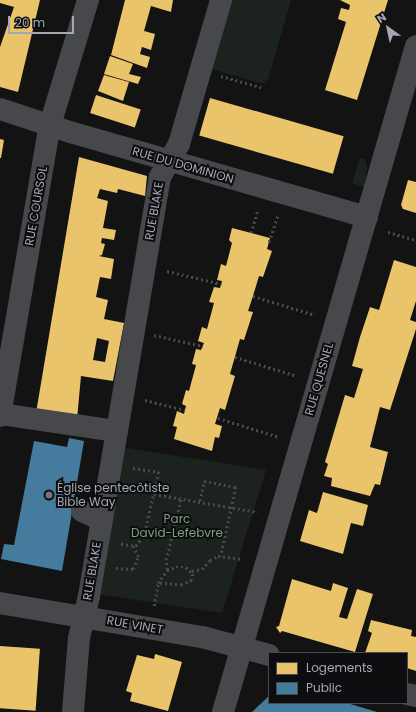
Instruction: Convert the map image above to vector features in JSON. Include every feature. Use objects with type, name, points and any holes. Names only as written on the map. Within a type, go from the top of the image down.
[{"type":"street","name":"RUE COURSOL","points":[[0,415],[50,125],[88,0]]},
{"type":"street","name":"RUE BLAKE","points":[[73,712],[78,646],[84,616],[91,516],[117,431],[160,177],[178,144],[221,0]]},
{"type":"street","name":"RUE QUESNEL","points":[[223,712],[416,46]]},
{"type":"street","name":"RUE DU DOMINION","points":[[0,109],[169,161],[367,217]]},
{"type":"street","points":[[0,415],[117,431]]},
{"type":"street","name":"RUE VINET","points":[[0,602],[202,637],[268,655]]},
{"type":"path","points":[[216,74],[264,88]]},
{"type":"path","points":[[251,233],[259,205]]},
{"type":"path","points":[[268,242],[279,210]]},
{"type":"path","points":[[388,232],[416,240]]},
{"type":"path","points":[[168,271],[221,284]]},
{"type":"path","points":[[253,296],[315,315]]},
{"type":"path","points":[[155,335],[203,346]]},
{"type":"path","points":[[235,358],[297,376]]},
{"type":"path","points":[[151,401],[185,410]]},
{"type":"path","points":[[218,418],[279,437]]},
{"type":"path","points":[[130,475],[132,468],[159,472],[144,537],[135,547]]},
{"type":"path","points":[[200,501],[204,481],[236,487],[221,556]]},
{"type":"path","points":[[154,494],[257,512]]},
{"type":"path","points":[[167,570],[166,560],[181,498]]},
{"type":"path","points":[[115,549],[118,536]]},
{"type":"path","points":[[116,544],[135,547]]},
{"type":"path","points":[[112,567],[132,569],[138,556],[135,547]]},
{"type":"path","points":[[192,571],[202,569],[213,557],[221,556],[243,559]]},
{"type":"path","points":[[154,606],[158,583],[167,570],[176,567],[186,567],[192,571],[194,577],[187,584],[158,583]]},
{"type":"green space","points":[[231,0],[291,0],[268,80],[264,84],[211,69]]},
{"type":"green space","points":[[360,158],[365,159],[367,168],[364,187],[352,183]]},
{"type":"green space","name":"Parc David-Lefebvre","points":[[121,447],[266,470],[222,613],[97,594]]},
{"type":"building: Logements","points":[[0,0],[40,0],[18,92],[0,87],[0,47],[14,7],[0,3]]},
{"type":"building: Logements","points":[[125,0],[173,0],[171,12],[151,6],[144,31],[155,34],[151,50],[142,47],[140,54],[150,57],[147,68],[111,55]]},
{"type":"building: Logements","points":[[340,0],[388,0],[357,100],[325,90],[346,22],[338,19],[341,8],[349,10],[350,5]]},
{"type":"building: Logements","points":[[110,56],[133,64],[129,74],[141,77],[138,84],[104,74]]},
{"type":"building: Logements","points":[[104,75],[129,82],[123,101],[98,91]]},
{"type":"building: Logements","points":[[96,95],[141,110],[135,128],[90,113]]},
{"type":"building: Logements","points":[[210,98],[344,136],[333,174],[199,135]]},
{"type":"building: Logements","points":[[0,139],[4,140],[1,158],[0,158]]},
{"type":"building: Logements","points":[[79,157],[147,176],[145,196],[118,189],[117,193],[100,189],[97,198],[108,201],[103,228],[116,230],[114,240],[102,238],[101,243],[105,244],[102,255],[99,256],[114,259],[111,279],[100,277],[96,297],[108,300],[104,319],[124,323],[113,381],[81,376],[77,419],[36,413]],"holes":[[[97,338],[109,341],[105,362],[93,360]]]},
{"type":"building: Logements","points":[[408,180],[416,182],[416,213],[403,209],[401,205]]},
{"type":"building: Logements","points":[[232,228],[270,238],[267,249],[272,251],[263,277],[259,276],[248,311],[253,312],[244,340],[240,339],[230,374],[235,376],[225,410],[220,408],[215,424],[222,426],[219,438],[215,437],[212,451],[174,439],[177,427],[173,426],[177,411],[184,414],[186,406],[182,404],[186,390],[189,391],[196,365],[192,364],[196,349],[201,350],[204,343],[198,341],[202,327],[207,329],[214,303],[209,302],[214,287],[220,288],[222,281],[217,280],[221,264],[226,266],[232,243],[229,240]]},
{"type":"building: Logements","points":[[394,260],[416,267],[416,301],[410,320],[416,322],[416,329],[390,410],[380,407],[370,447],[388,452],[380,485],[375,484],[370,496],[331,486],[332,478],[324,476],[328,464],[325,462],[345,395],[354,398],[363,369],[352,366],[370,307],[379,310]]},
{"type":"building: Logements","points":[[323,492],[368,505],[363,526],[351,523],[343,554],[300,541],[309,510],[317,513]]},
{"type":"building: Logements","points":[[292,579],[331,591],[333,583],[348,588],[339,617],[347,619],[357,589],[373,594],[355,652],[282,631],[280,633],[276,627],[279,626]]},
{"type":"building: Logements","points":[[371,620],[412,630],[411,636],[416,637],[416,671],[408,668],[408,652],[365,652],[372,633],[368,631]]},
{"type":"building: Logements","points":[[0,646],[40,649],[36,711],[0,708]]},
{"type":"building: Logements","points":[[155,654],[182,662],[168,711],[130,701],[132,693],[126,691],[137,655],[154,659]]},
{"type":"building: Public","name":"Église pentecôtiste Bible Way","points":[[69,438],[84,441],[62,571],[1,559],[4,544],[14,545],[34,441],[67,447]]},
{"type":"building: Public","points":[[268,697],[268,704],[350,704],[377,712],[252,712]]},
{"type":"place","name":"Église pentecôtiste Bible Way","points":[[49,495]]}]
